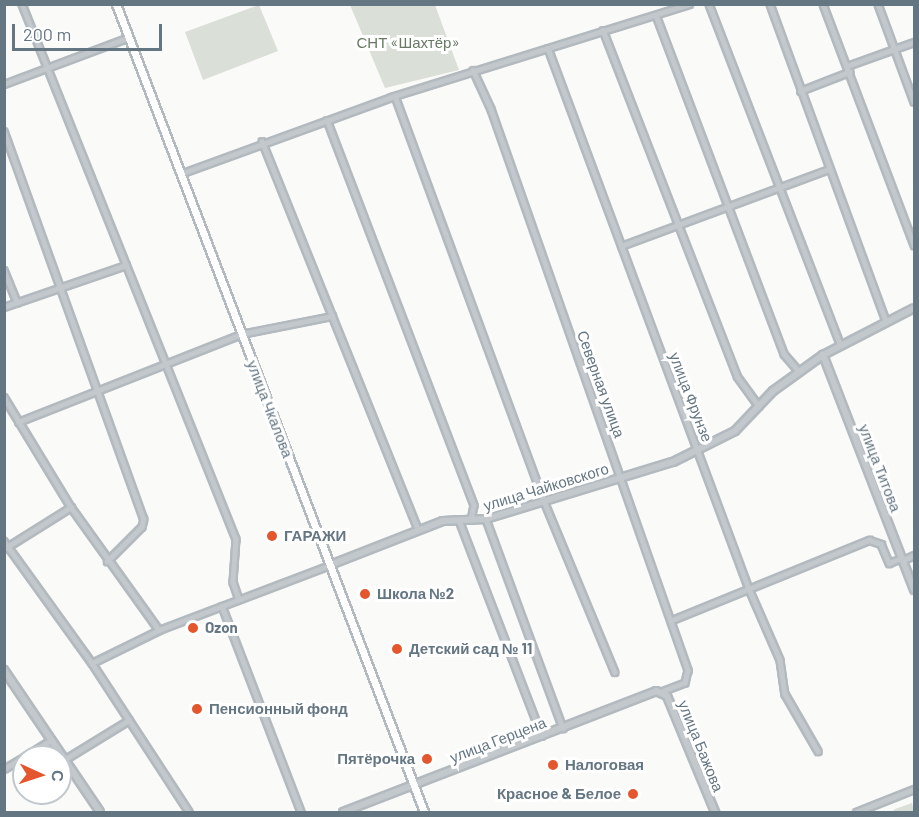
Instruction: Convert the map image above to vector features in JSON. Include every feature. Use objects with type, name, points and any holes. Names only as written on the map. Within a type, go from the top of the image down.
[{"type":"main road","name":"улица Чкалова","points":[[116,4],[127,38],[424,813]]},
{"type":"street","points":[[22,4],[236,539],[233,582],[239,598]]},
{"type":"street","points":[[180,174],[262,141],[395,96],[689,4]]},
{"type":"street","points":[[709,4],[840,344]]},
{"type":"street","points":[[770,4],[886,321]]},
{"type":"street","points":[[824,4],[915,245]]},
{"type":"street","points":[[878,4],[915,102]]},
{"type":"street","points":[[656,15],[784,354],[798,370]]},
{"type":"street","points":[[603,30],[737,376],[759,406]]},
{"type":"street","points":[[4,84],[127,38]]},
{"type":"street","points":[[847,66],[915,42]]},
{"type":"street","name":"улица Фрунзе","points":[[548,48],[749,589],[780,660],[785,694],[818,752]]},
{"type":"street","name":"Северная улица","points":[[473,70],[491,109],[688,670],[686,683],[661,692]]},
{"type":"street","points":[[800,91],[849,72]]},
{"type":"street","points":[[395,96],[544,501],[615,672]]},
{"type":"street","points":[[327,120],[474,505],[471,520]]},
{"type":"street","points":[[4,131],[144,519],[142,527],[107,562]]},
{"type":"street","points":[[262,141],[418,529]]},
{"type":"street","points":[[621,246],[829,169]]},
{"type":"street","points":[[4,307],[126,265]]},
{"type":"street","points":[[4,270],[16,303]]},
{"type":"street","name":"улица Чайковского","points":[[92,663],[159,630],[418,529],[459,519],[486,519],[699,450],[735,431],[798,370],[840,344],[915,308]]},
{"type":"street","points":[[18,422],[96,389],[165,365],[241,334],[332,316]]},
{"type":"street","name":"улица Титова","points":[[823,355],[915,590]]},
{"type":"street","points":[[4,397],[107,562],[159,630]]},
{"type":"street","points":[[71,507],[6,545],[92,663],[189,813]]},
{"type":"street","points":[[459,519],[542,736]]},
{"type":"street","points":[[486,519],[563,728]]},
{"type":"street","points":[[672,620],[869,540],[881,544],[889,563],[915,555]]},
{"type":"street","points":[[222,606],[301,813]]},
{"type":"street","points":[[4,670],[54,745]]},
{"type":"street","name":"улица Герцена","points":[[343,813],[650,692],[661,692]]},
{"type":"street","name":"улица Бажова","points":[[661,692],[667,696],[715,813]]},
{"type":"street","points":[[72,755],[129,720]]},
{"type":"street","points":[[43,745],[51,740]]},
{"type":"street","points":[[72,772],[100,813]]},
{"type":"street","points":[[856,813],[915,789]]},
{"type":"green space","points":[[259,5],[278,51],[203,80],[185,32]]},
{"type":"green space","name":"СНТ «Шахтёр»","points":[[350,5],[435,5],[459,70],[385,88]]},
{"type":"green space","points":[[912,803],[914,812],[892,812],[895,809]]},
{"type":"place","name":"ГАРАЖИ","points":[[272,536]]},
{"type":"place","name":"Школа №2","points":[[365,594]]},
{"type":"place","name":"Ozon","points":[[193,628]]},
{"type":"place","name":"Детский сад № 11","points":[[397,649]]},
{"type":"place","name":"Пенсионный фонд","points":[[197,709]]},
{"type":"place","name":"Пятёрочка","points":[[427,759]]},
{"type":"place","name":"Налоговая","points":[[553,765]]},
{"type":"place","name":"Красное & Белое","points":[[633,794]]}]
